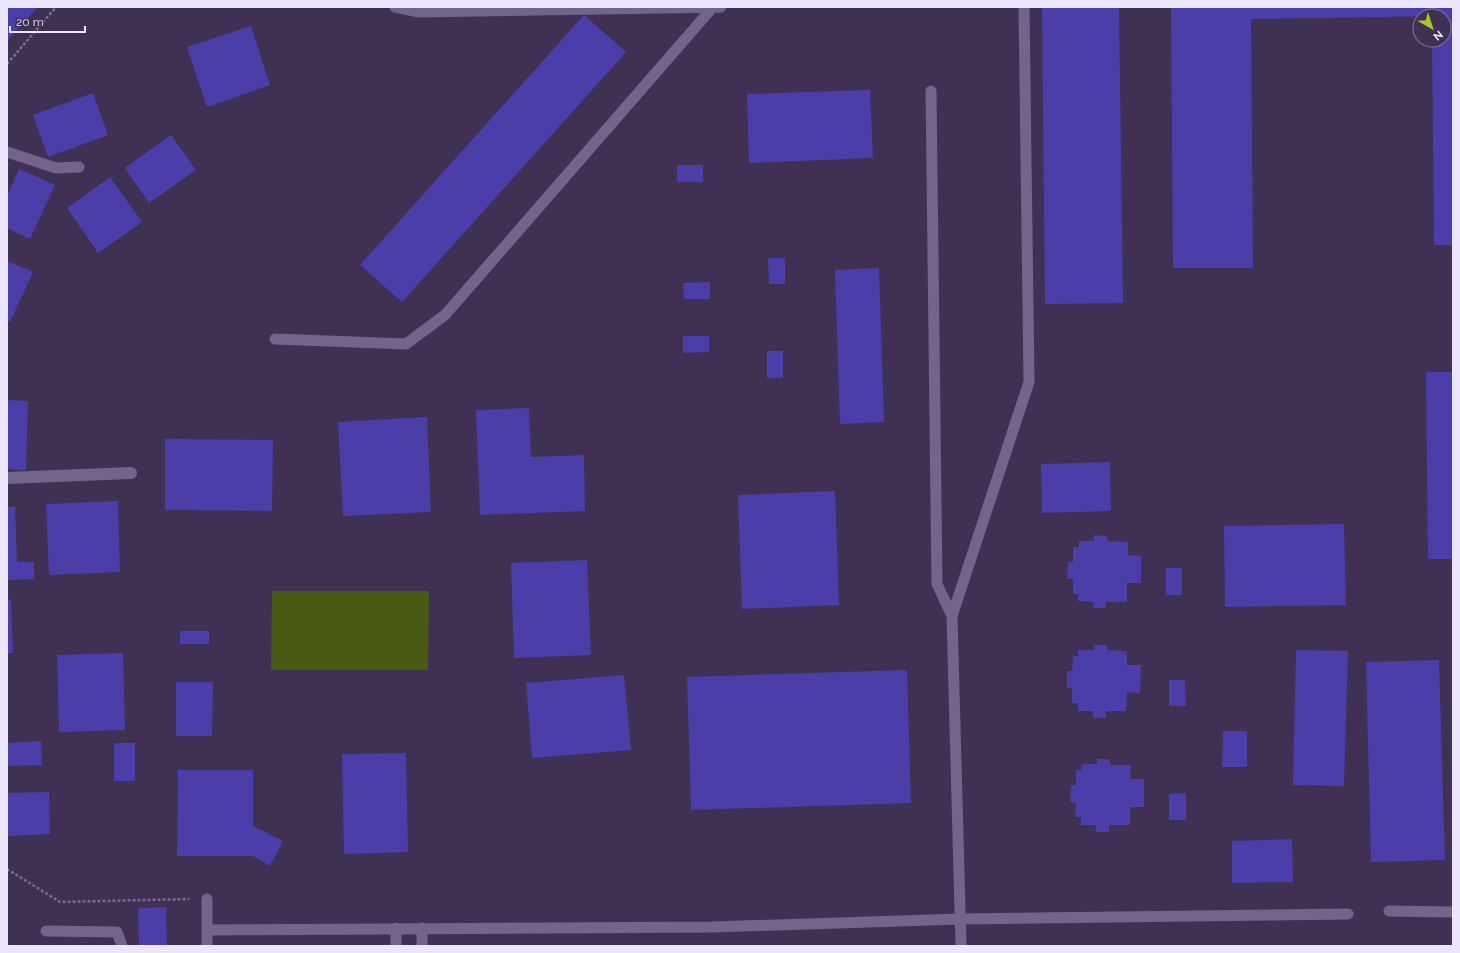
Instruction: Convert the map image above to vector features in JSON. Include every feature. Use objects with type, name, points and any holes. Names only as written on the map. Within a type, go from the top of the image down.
[{"type":"street","points":[[7,478],[131,473]]},
{"type":"lane","points":[[395,7],[419,12],[721,7]]},
{"type":"lane","points":[[275,339],[406,344],[445,315],[713,7]]},
{"type":"lane","points":[[960,946],[961,920],[952,616],[1029,382],[1024,7]]},
{"type":"lane","points":[[931,91],[937,584],[952,616]]},
{"type":"lane","points":[[7,152],[56,168],[79,167]]},
{"type":"lane","points":[[207,899],[207,946]]},
{"type":"lane","points":[[1389,911],[1453,912]]},
{"type":"lane","points":[[207,930],[712,927],[961,920],[1348,914]]},
{"type":"lane","points":[[396,928],[396,946]]},
{"type":"lane","points":[[422,928],[422,946]]},
{"type":"lane","points":[[46,931],[117,932],[122,946]]},
{"type":"path","points":[[7,64],[56,7]]},
{"type":"path","points":[[7,869],[60,902],[207,899]]},
{"type":"green space","points":[[272,591],[429,591],[428,670],[271,670]]},
{"type":"building","points":[[7,7],[38,7],[7,41]]},
{"type":"building","points":[[1042,7],[1119,7],[1123,303],[1045,304]]},
{"type":"building","points":[[1171,7],[1453,7],[1453,245],[1434,245],[1432,48],[1452,48],[1452,8],[1412,8],[1412,16],[1251,19],[1253,268],[1173,268]]},
{"type":"building","points":[[584,15],[626,52],[402,302],[360,265]]},
{"type":"building","points":[[251,26],[270,85],[207,107],[187,47]]},
{"type":"building","points":[[870,90],[873,158],[749,163],[747,94]]},
{"type":"building","points":[[93,93],[108,135],[48,157],[33,115]]},
{"type":"building","points":[[171,135],[196,170],[149,203],[125,168]]},
{"type":"building","points":[[677,165],[703,165],[703,182],[677,182]]},
{"type":"building","points":[[19,169],[55,185],[30,239],[7,228],[7,196]]},
{"type":"building","points":[[110,177],[142,222],[98,253],[67,208]]},
{"type":"building","points":[[768,258],[785,258],[785,284],[769,284]]},
{"type":"building","points":[[7,261],[33,272],[10,322],[7,320]]},
{"type":"building","points":[[879,268],[884,422],[840,424],[835,270]]},
{"type":"building","points":[[710,282],[710,299],[684,299],[683,283]]},
{"type":"building","points":[[683,336],[709,336],[709,352],[683,353]]},
{"type":"building","points":[[767,351],[783,351],[783,378],[767,378]]},
{"type":"building","points":[[1426,372],[1453,372],[1453,559],[1428,559]]},
{"type":"building","points":[[7,400],[28,401],[26,470],[7,469]]},
{"type":"building","points":[[529,408],[531,457],[584,455],[585,511],[480,515],[476,410]]},
{"type":"building","points":[[427,417],[431,512],[343,516],[338,422]]},
{"type":"building","points":[[165,439],[273,440],[272,511],[165,510]]},
{"type":"building","points":[[1110,462],[1111,511],[1042,513],[1041,464]]},
{"type":"building","points":[[835,491],[839,605],[742,609],[738,495]]},
{"type":"building","points":[[118,501],[120,572],[49,575],[46,504]]},
{"type":"building","points":[[7,507],[15,507],[17,562],[34,562],[34,579],[7,580]]},
{"type":"building","points":[[1344,524],[1346,605],[1225,607],[1224,526]]},
{"type":"building","points":[[1094,535],[1107,536],[1107,541],[1128,542],[1128,555],[1141,556],[1141,583],[1127,583],[1127,602],[1106,602],[1106,608],[1093,608],[1094,602],[1078,601],[1078,594],[1073,594],[1073,579],[1067,579],[1068,562],[1073,562],[1073,547],[1079,547],[1079,541],[1094,541]]},
{"type":"building","points":[[587,560],[591,655],[514,658],[511,563]]},
{"type":"building","points":[[1166,568],[1182,568],[1182,595],[1166,595]]},
{"type":"building","points":[[11,599],[13,653],[7,653],[7,600]]},
{"type":"building","points":[[180,631],[209,631],[209,644],[180,644]]},
{"type":"building","points":[[1094,645],[1107,645],[1107,650],[1127,651],[1127,665],[1141,665],[1140,693],[1127,692],[1126,711],[1106,711],[1106,718],[1093,718],[1093,711],[1078,711],[1078,703],[1072,703],[1072,688],[1067,688],[1067,671],[1072,671],[1073,656],[1078,656],[1078,650],[1094,650]]},
{"type":"building","points":[[1296,650],[1348,651],[1344,786],[1293,785]]},
{"type":"building","points":[[123,653],[125,730],[59,732],[57,655]]},
{"type":"building","points":[[1439,660],[1445,860],[1371,862],[1366,662]]},
{"type":"building","points":[[907,670],[911,803],[691,810],[687,677]]},
{"type":"building","points":[[624,675],[631,750],[532,758],[526,683]]},
{"type":"building","points":[[1169,680],[1185,680],[1186,706],[1169,706]]},
{"type":"building","points":[[176,682],[213,682],[212,736],[176,736]]},
{"type":"building","points":[[1223,731],[1247,731],[1247,767],[1222,767]]},
{"type":"building","points":[[41,741],[42,765],[7,766],[7,743]]},
{"type":"building","points":[[114,743],[135,743],[135,781],[114,781]]},
{"type":"building","points":[[406,753],[408,852],[344,854],[342,754]]},
{"type":"building","points":[[1097,759],[1110,759],[1110,765],[1131,765],[1130,779],[1144,779],[1144,807],[1130,807],[1130,825],[1109,825],[1109,832],[1096,832],[1096,825],[1081,825],[1081,817],[1075,817],[1076,803],[1070,802],[1071,785],[1076,785],[1076,770],[1081,770],[1082,764],[1097,764]]},
{"type":"building","points":[[178,770],[253,770],[253,826],[283,841],[270,866],[253,856],[177,856]]},
{"type":"building","points":[[49,792],[50,834],[7,836],[7,793]]},
{"type":"building","points":[[1186,793],[1186,820],[1169,820],[1169,794]]},
{"type":"building","points":[[1292,839],[1293,882],[1232,883],[1232,841]]},
{"type":"building","points":[[166,907],[167,946],[139,946],[138,908]]}]
